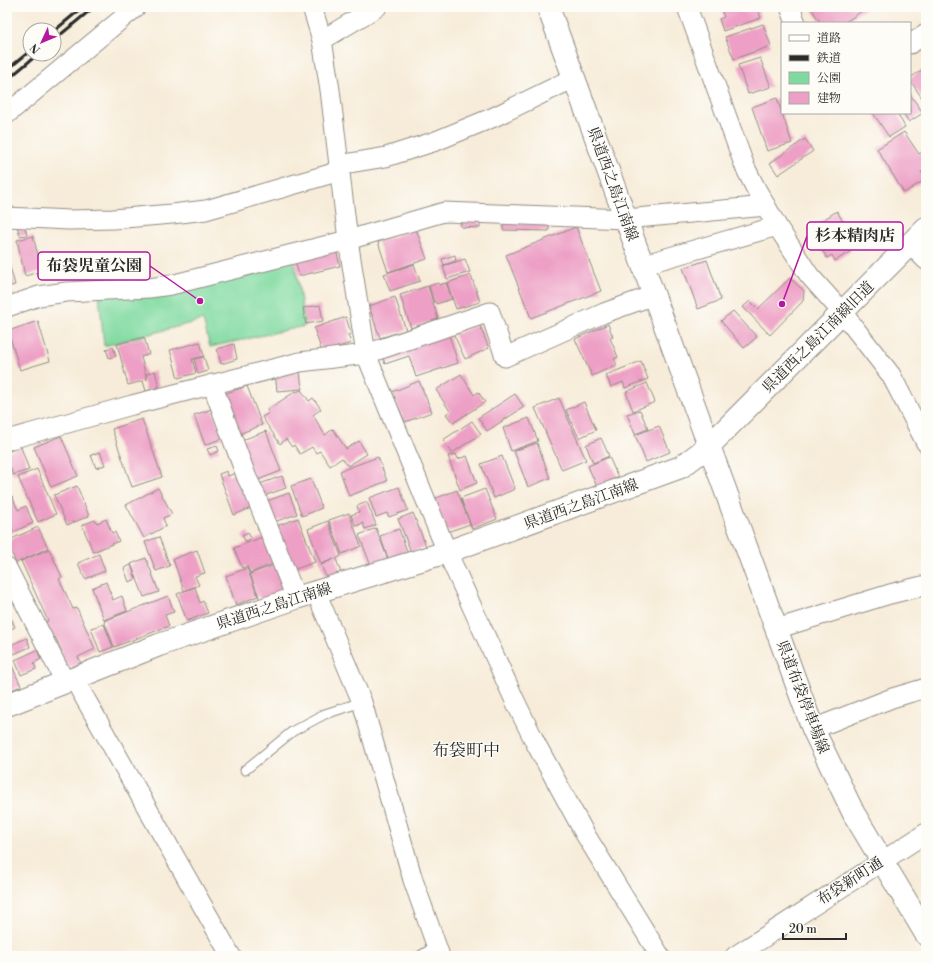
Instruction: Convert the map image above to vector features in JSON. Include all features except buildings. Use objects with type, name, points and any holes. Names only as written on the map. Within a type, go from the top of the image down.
[{"type":"main road","name":"県道西之島江南線","points":[[7,705],[159,645],[306,595],[447,552],[681,467],[709,446],[548,7]]},
{"type":"main road","name":"県道西之島江南線旧道","points":[[709,446],[926,228]]},
{"type":"main road","name":"県道布袋停車場線","points":[[709,446],[813,729],[854,814],[926,934]]},
{"type":"street","points":[[7,114],[136,7]]},
{"type":"street","points":[[312,7],[322,40],[330,90],[348,240],[366,354],[447,552],[536,744],[585,834],[660,956]]},
{"type":"street","points":[[322,40],[377,7]]},
{"type":"street","points":[[687,7],[745,167],[766,206],[777,226],[809,275],[842,312],[891,375],[926,443]]},
{"type":"street","points":[[790,7],[796,22]]},
{"type":"street","points":[[911,43],[926,34]]},
{"type":"street","points":[[7,217],[69,220],[113,219],[206,210],[330,174],[350,163],[386,157],[436,141],[494,117],[574,78]]},
{"type":"street","points":[[7,307],[39,296],[66,292],[149,288],[171,285],[348,240],[444,212],[626,218],[766,206]]},
{"type":"street","points":[[642,265],[777,226]]},
{"type":"street","points":[[910,244],[926,260]]},
{"type":"street","points":[[7,440],[132,405],[300,362],[366,354],[490,312],[505,357],[604,313],[654,295]]},
{"type":"street","points":[[212,384],[255,494],[362,702],[413,880],[438,951]]},
{"type":"street","points":[[7,568],[70,681],[231,956]]},
{"type":"street","points":[[776,629],[890,594],[926,585]]},
{"type":"street","points":[[813,729],[892,698],[926,688]]},
{"type":"street","name":"布袋新町通","points":[[735,956],[926,833]]},
{"type":"lane","points":[[245,770],[293,731],[326,714],[362,702]]},
{"type":"lane","points":[[420,956],[438,951]]},
{"type":"green space","points":[[294,258],[305,326],[210,347],[203,320],[104,346],[99,295]]},
{"type":"railway","points":[[62,24],[83,7]]},
{"type":"railway","points":[[62,33],[94,7]]},
{"type":"railway","points":[[7,70],[22,58]]},
{"type":"railway","points":[[7,80],[28,62]]},
{"type":"place","name":"布袋児童公園","points":[[200,301]]},
{"type":"place","name":"杉本精肉店","points":[[782,304]]},
{"type":"district","name":"布袋町中","points":[[466,750]]}]
